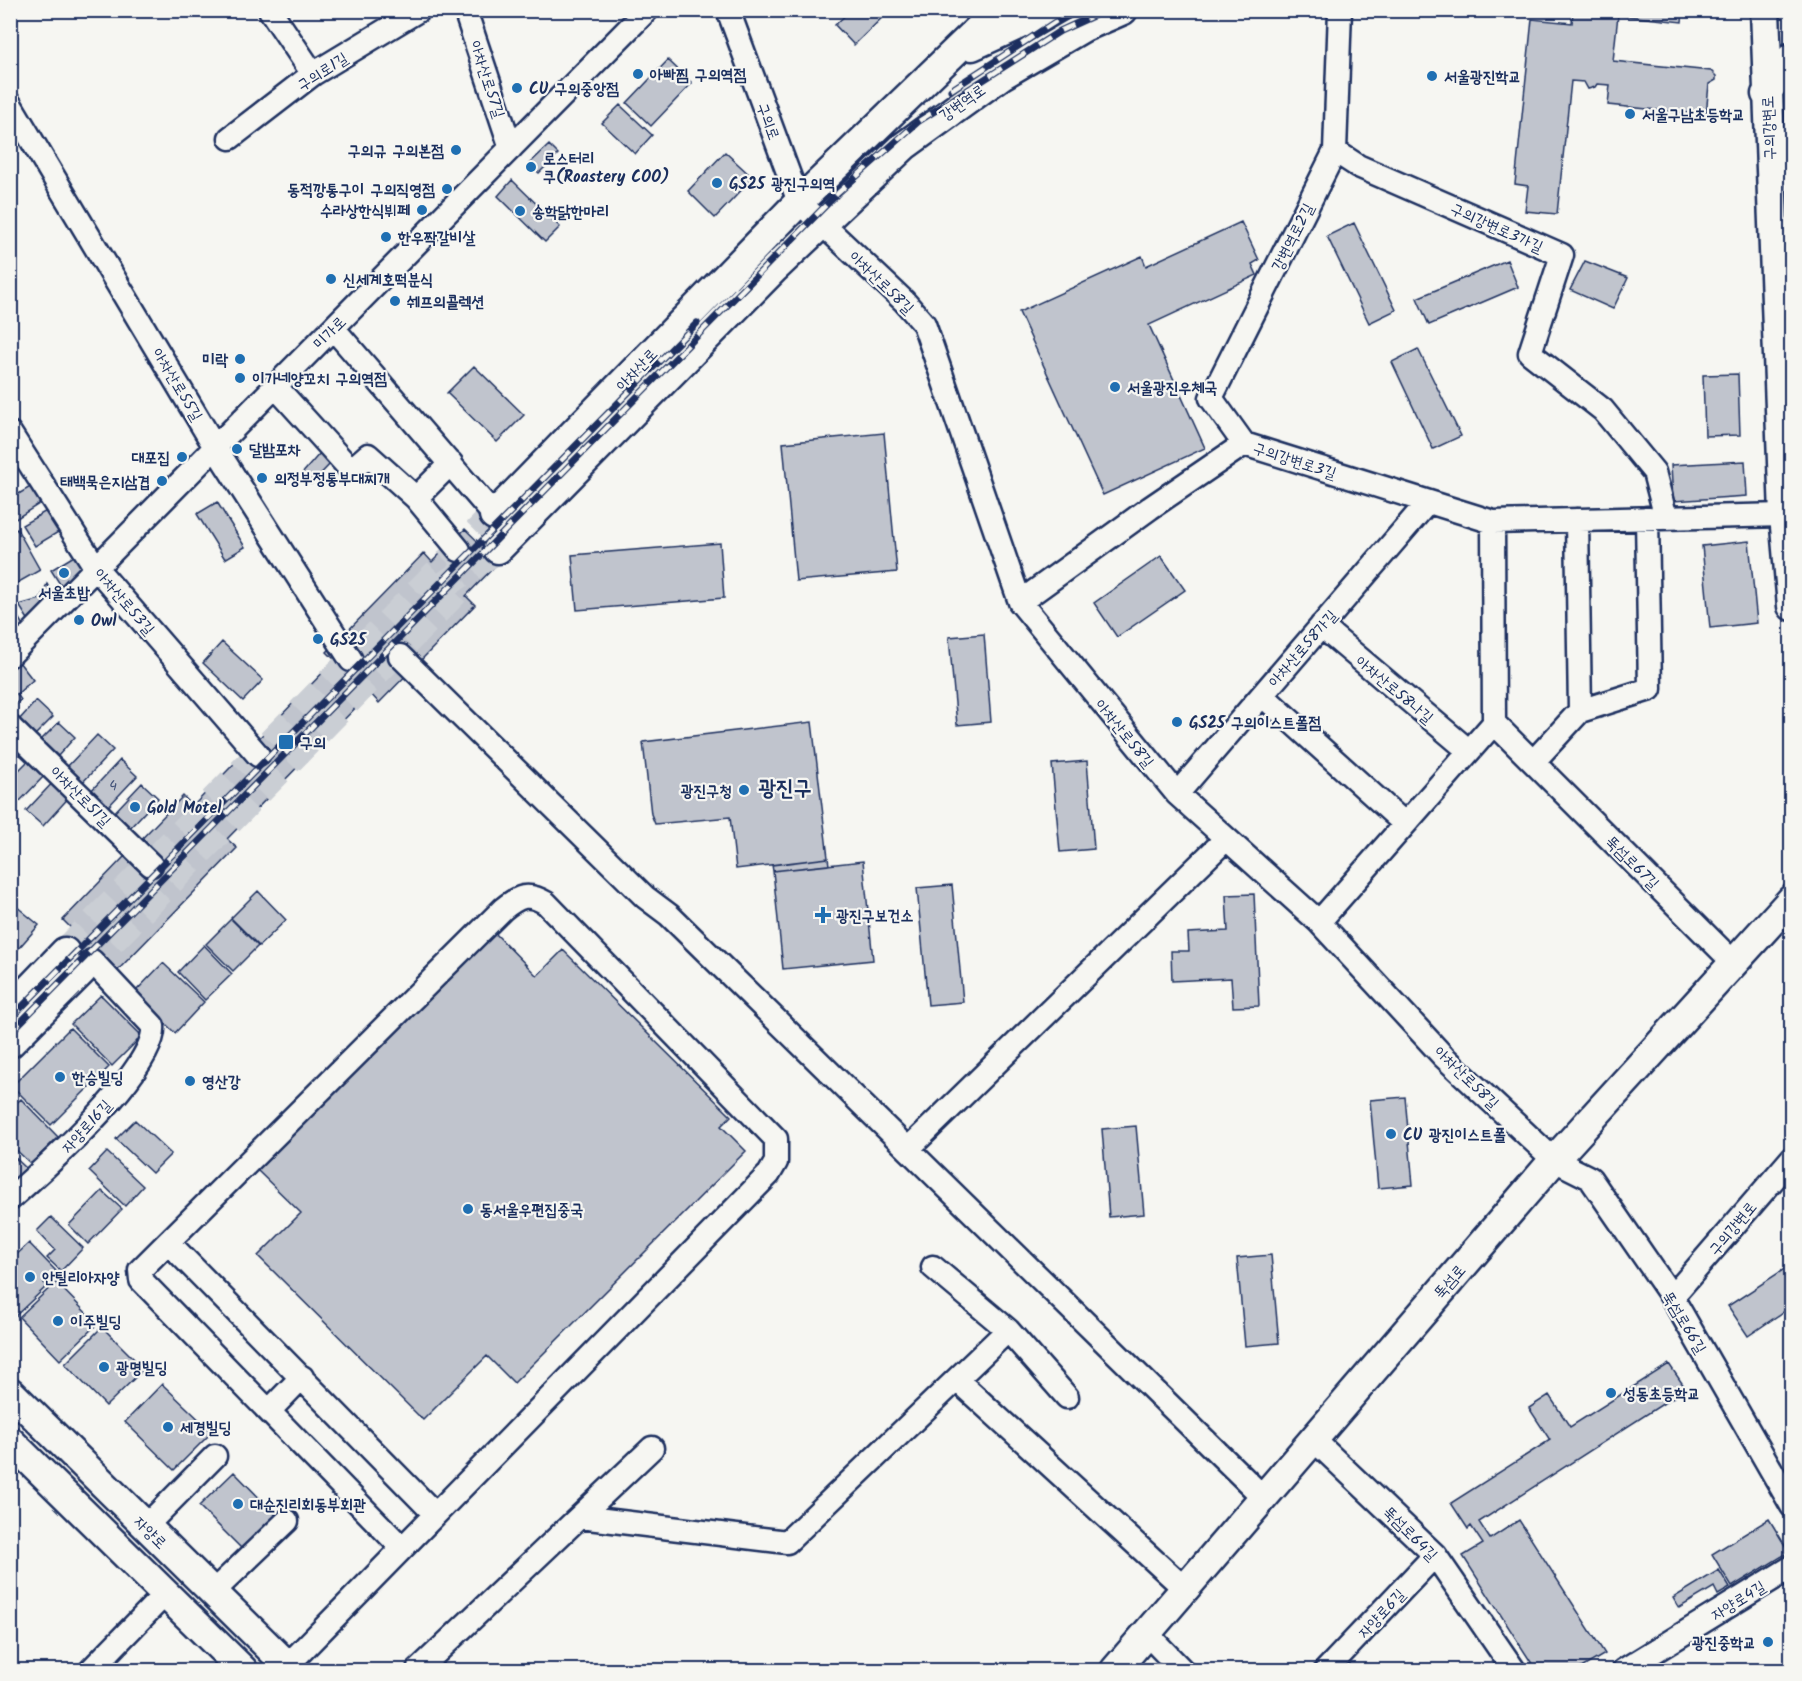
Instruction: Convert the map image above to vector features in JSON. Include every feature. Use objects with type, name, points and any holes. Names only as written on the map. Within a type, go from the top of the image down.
[{"type":"main road","name":"아차산로","points":[[498,549],[525,502],[799,202],[998,10]]},
{"type":"main road","points":[[956,53],[1051,10]]},
{"type":"main road","name":"강변역로","points":[[821,223],[903,146],[1002,75],[1084,27],[1123,10]]},
{"type":"main road","name":"구의강변로","points":[[1765,10],[1766,94],[1784,515],[1791,606]]},
{"type":"main road","name":"아차산로","points":[[903,146],[956,53]]},
{"type":"main road","points":[[1766,94],[1791,57]]},
{"type":"main road","name":"아차산로","points":[[494,515],[525,502],[821,223]]},
{"type":"main road","name":"뚝섬로","points":[[1115,1671],[1262,1496],[1554,1160],[1791,899]]},
{"type":"main road","points":[[11,1008],[80,961]]},
{"type":"main road","points":[[10,1043],[80,961]]},
{"type":"main road","name":"자양로","points":[[10,1392],[213,1592],[287,1669]]},
{"type":"main road","points":[[10,1441],[243,1671]]},
{"type":"street","points":[[270,10],[313,74]]},
{"type":"street","name":"구의로1길","points":[[230,138],[313,74],[419,10]]},
{"type":"street","name":"아차산로57길","points":[[465,10],[511,148]]},
{"type":"street","name":"미가로","points":[[10,655],[647,10]]},
{"type":"street","name":"구의로","points":[[728,10],[799,202],[821,223]]},
{"type":"street","name":"강변역로2길","points":[[1244,444],[1211,398],[1335,151],[1340,10]]},
{"type":"street","name":"아차산로55길","points":[[10,104],[215,447],[351,660]]},
{"type":"street","name":"구의강변로3가길","points":[[1335,151],[1358,166],[1562,255],[1530,353],[1603,410],[1654,471],[1656,518]]},
{"type":"street","name":"아차산로58길","points":[[821,223],[904,301],[924,324],[1020,602],[1177,794],[1319,922],[1444,1057],[1554,1160]]},
{"type":"street","name":"아차산로","points":[[333,328],[494,515]]},
{"type":"street","points":[[275,386],[351,470],[368,455],[416,498],[459,550]]},
{"type":"street","name":"아차산로53길","points":[[10,433],[96,568],[258,754]]},
{"type":"street","name":"구의강변로3길","points":[[1020,602],[1150,508],[1244,444],[1493,522],[1784,515]]},
{"type":"street","points":[[416,498],[451,464]]},
{"type":"street","name":"아차산로58가길","points":[[1177,794],[1427,503]]},
{"type":"street","points":[[1534,761],[1580,711],[1650,689],[1656,518]]},
{"type":"street","points":[[1577,520],[1580,711]]},
{"type":"street","points":[[1319,922],[1494,723],[1493,522]]},
{"type":"street","name":"아차산로58나길","points":[[1321,627],[1469,752]]},
{"type":"street","points":[[400,656],[645,897],[669,915],[1262,1496]]},
{"type":"street","points":[[1262,695],[1405,824]]},
{"type":"street","name":"뚝섬로67길","points":[[1494,723],[1733,962]]},
{"type":"street","name":"아차산로51길","points":[[10,727],[151,865]]},
{"type":"street","points":[[908,1149],[1226,838]]},
{"type":"street","points":[[287,1669],[435,1514],[769,1174],[776,1162],[778,1150],[776,1139],[767,1127],[546,903],[535,896],[523,895],[503,909],[140,1270],[141,1280],[402,1548]]},
{"type":"street","name":"자양로16길","points":[[10,1199],[68,1148],[119,1090],[145,1056],[153,1040],[153,1026],[80,961]]},
{"type":"street","name":"구의강변로","points":[[1672,1298],[1791,1158]]},
{"type":"street","name":"뚝섬로66길","points":[[1554,1160],[1590,1178],[1672,1298],[1791,1506]]},
{"type":"street","points":[[168,1242],[435,1514]]},
{"type":"street","points":[[933,1267],[1008,1330],[1067,1397]]},
{"type":"street","points":[[580,1517],[787,1542],[1008,1330]]},
{"type":"street","points":[[269,1411],[302,1377]]},
{"type":"street","points":[[957,1380],[1184,1588]]},
{"type":"street","name":"뚝섬로64길","points":[[1313,1439],[1435,1555],[1514,1671]]},
{"type":"street","points":[[418,1671],[652,1448]]},
{"type":"street","points":[[146,1526],[215,1456]]},
{"type":"street","points":[[213,1592],[287,1521]]},
{"type":"street","name":"자양로6길","points":[[1326,1671],[1435,1555]]},
{"type":"street","name":"자양로4길","points":[[1624,1671],[1791,1567]]},
{"type":"street","points":[[91,1671],[164,1595]]},
{"type":"street","points":[[1146,1633],[1182,1671]]},
{"type":"building","points":[[851,10],[890,10],[854,45],[835,25]]},
{"type":"building","points":[[1573,10],[1683,10],[1682,22],[1618,15],[1613,61],[1711,71],[1716,76],[1716,80],[1709,84],[1706,115],[1608,105],[1610,85],[1597,84],[1588,89],[1584,82],[1571,81],[1557,214],[1525,211],[1528,186],[1515,184],[1532,19],[1572,23]]},
{"type":"building","points":[[668,60],[692,83],[651,126],[627,103]]},
{"type":"building","points":[[620,105],[652,135],[635,154],[602,123]]},
{"type":"building","points":[[549,145],[558,154],[539,173],[529,164]]},
{"type":"building","points":[[725,152],[753,178],[715,218],[688,191]]},
{"type":"building","points":[[512,180],[560,227],[545,242],[498,196]]},
{"type":"building","name":"서울광진우체국","points":[[1241,222],[1259,260],[1252,264],[1257,275],[1149,325],[1205,448],[1103,495],[1019,312],[1142,256],[1146,266]]},
{"type":"building","points":[[1354,223],[1396,310],[1369,323],[1327,236]]},
{"type":"building","points":[[1507,260],[1518,287],[1429,325],[1417,298]]},
{"type":"building","points":[[1585,261],[1628,278],[1613,309],[1570,290]]},
{"type":"building","points":[[1418,349],[1461,436],[1433,449],[1392,362]]},
{"type":"building","points":[[474,366],[524,415],[497,442],[447,393]]},
{"type":"building","points":[[1738,374],[1740,435],[1705,436],[1703,375]]},
{"type":"building","points":[[884,433],[897,572],[796,581],[783,443]]},
{"type":"building","points":[[10,453],[20,468],[10,474]]},
{"type":"building","points":[[320,453],[331,463],[311,484],[301,475]]},
{"type":"building","points":[[1745,461],[1747,496],[1673,501],[1671,465]]},
{"type":"building","points":[[32,486],[42,502],[11,522],[10,499]]},
{"type":"building","points":[[217,502],[245,547],[225,559],[197,514]]},
{"type":"building","points":[[48,510],[60,531],[35,546],[22,525]]},
{"type":"building","points":[[17,529],[40,570],[10,587],[10,533]]},
{"type":"building","points":[[465,529],[499,562],[466,596],[475,605],[379,703],[370,693],[227,839],[237,848],[116,972],[95,974],[61,941],[72,929],[63,920],[183,796],[193,806],[335,660],[327,652],[424,553],[432,562]]},
{"type":"building","points":[[1749,541],[1757,623],[1710,628],[1702,546]]},
{"type":"building","points":[[720,543],[724,598],[577,610],[572,555]]},
{"type":"building","points":[[79,553],[84,572],[65,592],[51,570]]},
{"type":"building","points":[[1161,556],[1185,590],[1117,637],[1094,603]]},
{"type":"building","points":[[47,584],[55,598],[29,621],[19,605],[40,599]]},
{"type":"building","points":[[10,604],[24,627],[10,641]]},
{"type":"building","points":[[984,634],[991,722],[957,725],[949,637]]},
{"type":"building","points":[[222,642],[263,680],[243,701],[203,663]]},
{"type":"building","points":[[19,662],[33,680],[17,694],[21,700],[10,707],[10,669]]},
{"type":"building","points":[[36,701],[53,717],[35,735],[19,720]]},
{"type":"building","points":[[59,722],[75,737],[58,756],[41,740]]},
{"type":"building","points":[[812,722],[828,858],[736,869],[730,817],[655,824],[651,814],[643,742]]},
{"type":"building","points":[[97,735],[113,750],[82,783],[66,768]]},
{"type":"building","points":[[10,741],[22,752],[10,764]]},
{"type":"building","points":[[30,759],[46,774],[19,802],[10,793],[10,779]]},
{"type":"building","points":[[120,760],[137,776],[106,809],[89,793]]},
{"type":"building","points":[[1087,761],[1094,849],[1060,852],[1052,764]]},
{"type":"building","points":[[57,778],[73,793],[43,826],[26,811]]},
{"type":"building","name":"Gold Motel","points":[[142,783],[158,798],[127,831],[111,816]]},
{"type":"building","points":[[828,858],[829,865],[773,871],[772,865]]},
{"type":"building","name":"광진구보건소","points":[[863,861],[873,960],[783,969],[773,871]]},
{"type":"building","points":[[952,885],[963,1002],[928,1005],[917,888]]},
{"type":"building","points":[[258,891],[286,920],[259,946],[231,918]]},
{"type":"building","points":[[1254,894],[1259,1006],[1233,1007],[1231,978],[1172,981],[1171,951],[1189,951],[1188,933],[1228,931],[1226,895]]},
{"type":"building","points":[[10,901],[39,925],[10,958]]},
{"type":"building","points":[[231,919],[258,946],[233,971],[206,944]]},
{"type":"building","name":"동서울우편집중국","points":[[494,932],[537,976],[563,950],[731,1116],[721,1126],[746,1151],[514,1383],[487,1356],[423,1420],[258,1256],[301,1213],[257,1170]]},
{"type":"building","points":[[204,945],[232,974],[205,1000],[178,972]]},
{"type":"building","points":[[163,963],[204,1002],[175,1033],[134,993]]},
{"type":"building","points":[[101,995],[142,1036],[112,1066],[71,1024]]},
{"type":"building","name":"한승빌딩","points":[[70,1028],[109,1067],[51,1125],[12,1086]]},
{"type":"building","points":[[1405,1097],[1413,1185],[1378,1188],[1370,1100]]},
{"type":"building","points":[[21,1099],[58,1137],[31,1164],[10,1144],[10,1109]]},
{"type":"building","points":[[135,1120],[171,1154],[152,1173],[116,1139]]},
{"type":"building","points":[[1136,1126],[1144,1214],[1109,1217],[1102,1129]]},
{"type":"building","points":[[107,1152],[143,1186],[125,1206],[89,1171]]},
{"type":"building","points":[[10,1153],[26,1168],[10,1183]]},
{"type":"building","points":[[102,1191],[122,1209],[88,1244],[69,1225]]},
{"type":"building","points":[[51,1217],[83,1248],[61,1271],[47,1258],[55,1250],[37,1231]]},
{"type":"building","name":"안틸리아자양","points":[[29,1243],[56,1271],[44,1283],[47,1286],[10,1321],[10,1261]]},
{"type":"building","points":[[1271,1255],[1279,1343],[1245,1346],[1237,1258]]},
{"type":"building","points":[[1792,1264],[1792,1306],[1748,1336],[1728,1306]]},
{"type":"building","name":"이주빌딩","points":[[56,1282],[97,1324],[60,1360],[19,1317]]},
{"type":"building","name":"광명빌딩","points":[[102,1327],[144,1369],[106,1406],[65,1364]]},
{"type":"building","points":[[1669,1364],[1686,1389],[1479,1522],[1490,1539],[1519,1520],[1605,1654],[1578,1670],[1536,1670],[1463,1556],[1483,1544],[1471,1526],[1468,1529],[1451,1503],[1550,1440],[1529,1408],[1549,1395],[1570,1427]]},
{"type":"building","name":"세경빌딩","points":[[162,1384],[212,1432],[174,1470],[125,1422]]},
{"type":"building","points":[[234,1472],[279,1518],[245,1552],[199,1506]]},
{"type":"building","points":[[1769,1519],[1789,1552],[1732,1587],[1712,1554]]},
{"type":"building","points":[[1719,1570],[1730,1588],[1718,1595],[1714,1587],[1679,1608],[1673,1598]]},
{"type":"tunnel","points":[[65,952],[494,515]]},
{"type":"tunnel","points":[[437,590],[498,549]]},
{"type":"tunnel","points":[[82,971],[464,583]]},
{"type":"railway","points":[[951,90],[1055,22],[1082,10]]},
{"type":"railway","points":[[10,1033],[838,193],[919,121],[1060,31],[1106,10]]},
{"type":"railway","points":[[10,1019],[697,323]]},
{"type":"place","name":"아빠찜 구의역점","points":[[638,74]]},
{"type":"place","name":"서울광진학교","points":[[1432,76]]},
{"type":"place","name":"CU 구의중앙점","points":[[517,88]]},
{"type":"place","name":"서울구남초등학교","points":[[1630,114]]},
{"type":"place","name":"구의규 구의본점","points":[[456,150]]},
{"type":"place","name":"로스터리 쿠(Roastery COO)","points":[[531,167]]},
{"type":"place","name":"GS25 광진구의역","points":[[717,183]]},
{"type":"place","name":"동적깡통구이 구의직영점","points":[[447,189]]},
{"type":"place","name":"수라상한식뷔페","points":[[422,210]]},
{"type":"place","name":"송학닭한마리","points":[[520,211]]},
{"type":"place","name":"한우짝갈비살","points":[[386,237]]},
{"type":"place","name":"신세계호떡분식","points":[[331,279]]},
{"type":"place","name":"쉐프의콜렉션","points":[[395,301]]},
{"type":"place","name":"미락","points":[[240,359]]},
{"type":"place","name":"이가네양꼬치 구의역점","points":[[240,378]]},
{"type":"place","name":"서울광진우체국","points":[[1115,387]]},
{"type":"place","name":"달밤포차","points":[[237,449]]},
{"type":"place","name":"대포집","points":[[182,457]]},
{"type":"place","name":"의정부정통부대찌개","points":[[262,478]]},
{"type":"place","name":"태백묵은지삼겹","points":[[162,481]]},
{"type":"place","name":"서울초밥","points":[[64,573]]},
{"type":"place","name":"Owl","points":[[79,620]]},
{"type":"place","name":"GS25","points":[[318,639]]},
{"type":"place","name":"GS25 구의이스트폴점","points":[[1177,722]]},
{"type":"place","name":"구의","points":[[286,742]]},
{"type":"place","name":"광진구청","points":[[744,790]]},
{"type":"place","name":"Gold Motel","points":[[135,807]]},
{"type":"place","name":"광진구보건소","points":[[823,915]]},
{"type":"place","name":"한승빌딩","points":[[60,1077]]},
{"type":"place","name":"영산강","points":[[190,1081]]},
{"type":"place","name":"CU 광진이스트폴","points":[[1391,1134]]},
{"type":"place","name":"동서울우편집중국","points":[[468,1209]]},
{"type":"place","name":"안틸리아자양","points":[[30,1277]]},
{"type":"place","name":"이주빌딩","points":[[58,1321]]},
{"type":"place","name":"광명빌딩","points":[[104,1367]]},
{"type":"place","name":"성동초등학교","points":[[1611,1393]]},
{"type":"place","name":"세경빌딩","points":[[168,1427]]},
{"type":"place","name":"대순진리회동부회관","points":[[238,1504]]},
{"type":"place","name":"광진중학교","points":[[1768,1642]]},
{"type":"district","name":"광진구","points":[[785,787]]}]
